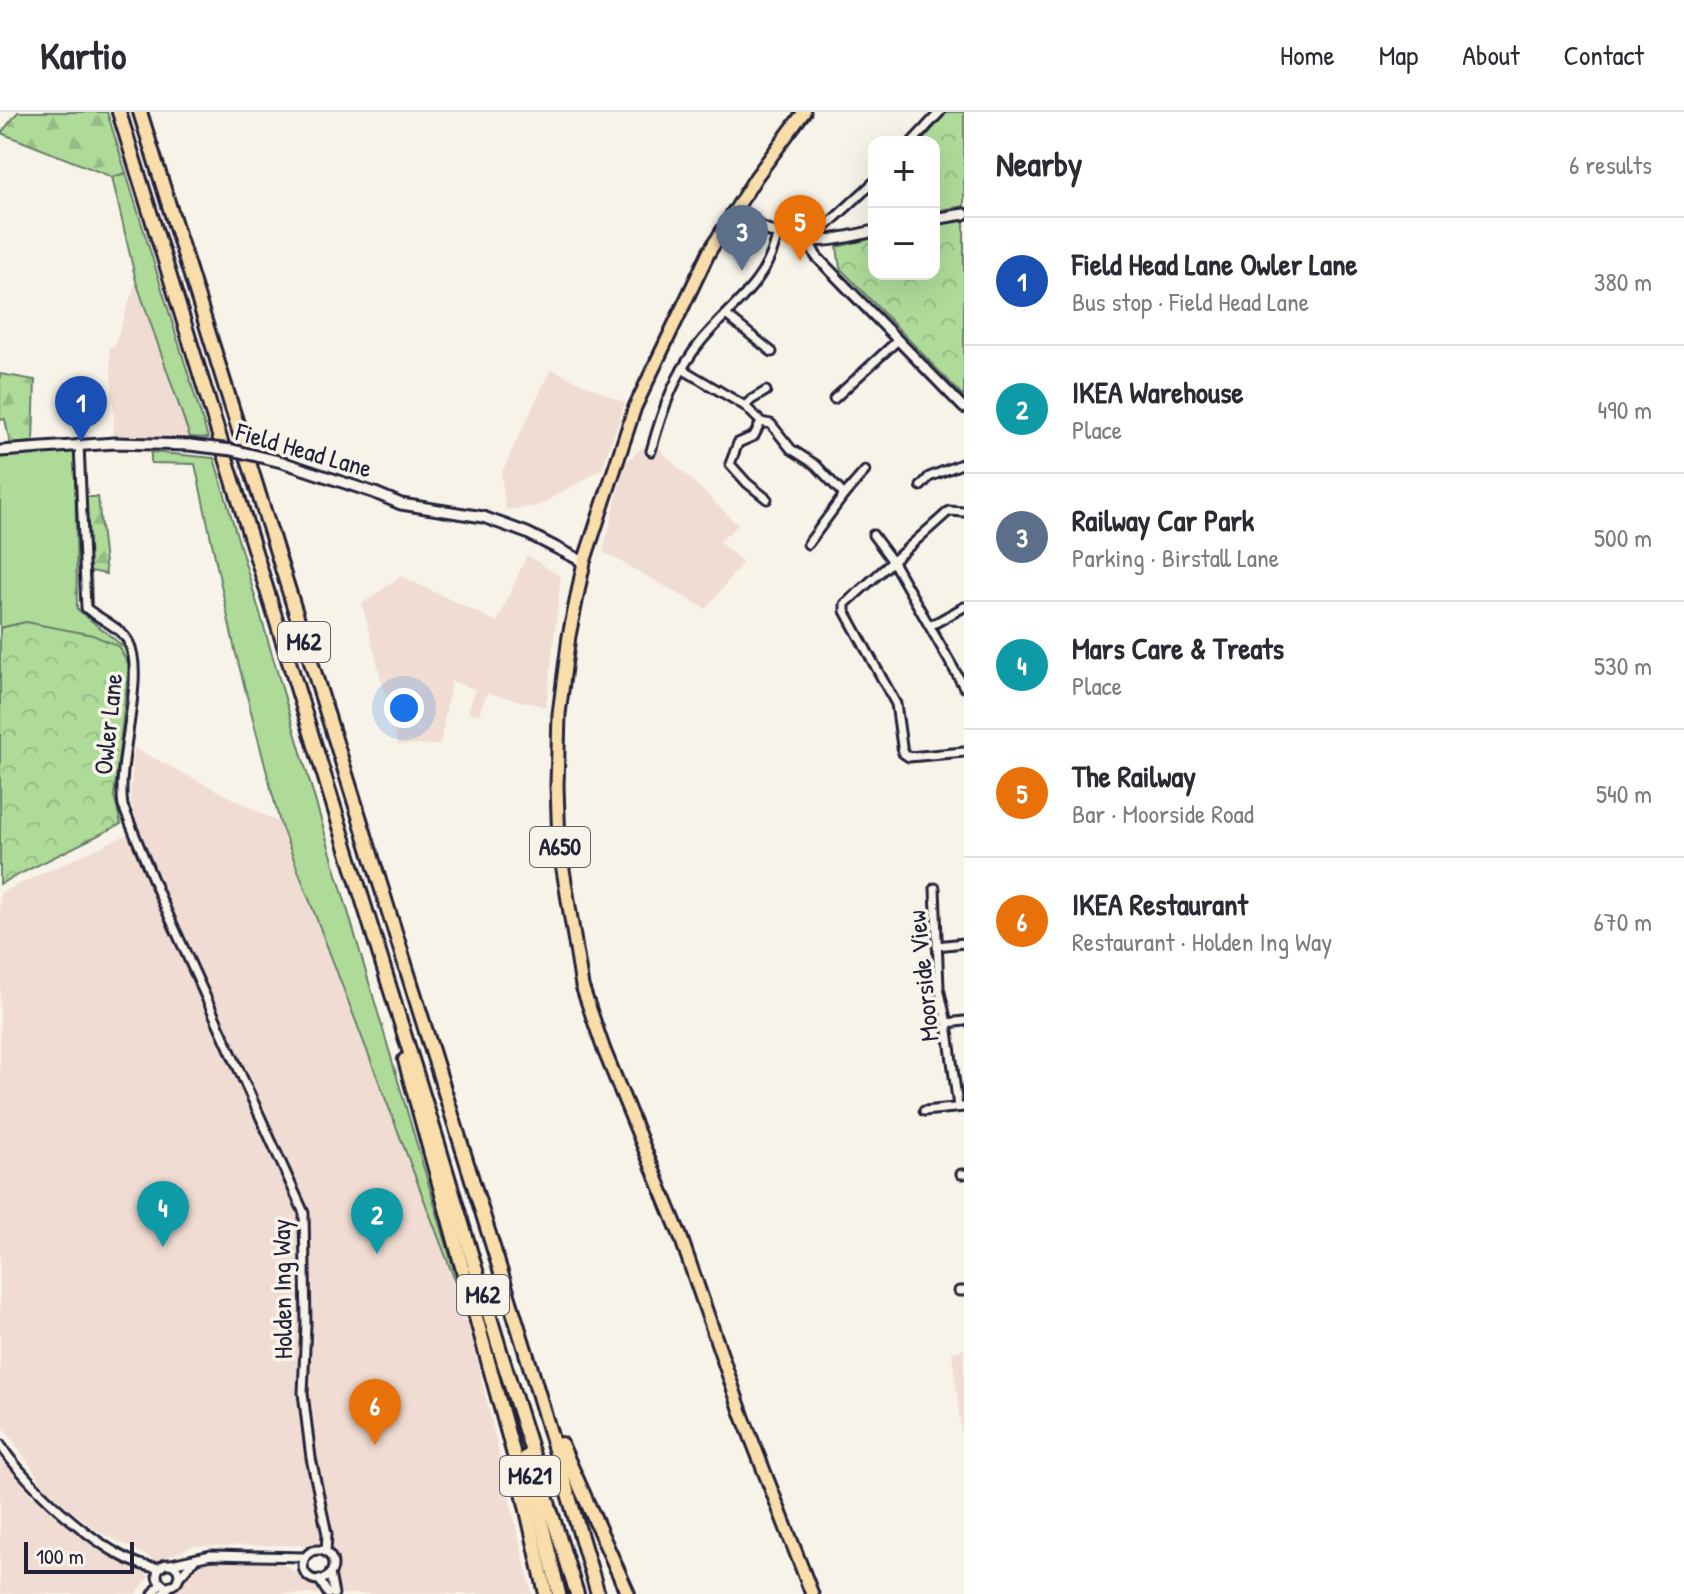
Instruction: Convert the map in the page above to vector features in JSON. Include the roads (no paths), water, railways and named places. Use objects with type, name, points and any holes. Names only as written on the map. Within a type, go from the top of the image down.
[{"type":"highway","name":"M62","points":[[119,112],[577,1594]]},
{"type":"highway","name":"M62","points":[[140,112],[541,1401],[598,1594]]},
{"type":"highway","name":"A650","points":[[804,112],[732,212],[687,295],[635,407],[584,562],[569,636],[559,714],[557,786],[559,845],[582,986],[604,1050],[680,1235],[743,1417],[812,1594]]},
{"type":"highway","name":"M62","points":[[392,994],[409,1078],[517,1466],[546,1594]]},
{"type":"highway","name":"M621","points":[[502,1357],[559,1594]]},
{"type":"highway","name":"M621","points":[[541,1401],[628,1594]]},
{"type":"main road","points":[[732,212],[777,236],[809,242],[829,242],[868,232]]},
{"type":"main road","points":[[940,218],[964,214]]},
{"type":"main road","name":"Field Head Lane","points":[[0,451],[79,444],[190,445],[232,450],[282,462],[401,504],[483,517],[527,533],[584,562]]},
{"type":"street","points":[[918,136],[940,112]]},
{"type":"street","points":[[868,188],[809,242],[816,256],[964,408]]},
{"type":"street","points":[[651,451],[663,407],[682,369],[701,340],[756,284],[772,258],[777,236]]},
{"type":"street","points":[[726,315],[772,352]]},
{"type":"street","points":[[834,399],[898,340]]},
{"type":"street","points":[[682,369],[745,406],[761,422],[771,424],[791,449],[816,465],[844,495]]},
{"type":"street","points":[[745,406],[766,391]]},
{"type":"street","points":[[730,464],[738,443],[754,436],[761,422]]},
{"type":"street","name":"Owler Lane","points":[[79,444],[86,608],[129,642],[134,663],[132,701],[123,755],[123,806],[193,967]]},
{"type":"street","points":[[921,486],[929,477],[964,463]]},
{"type":"street","points":[[720,465],[730,464]]},
{"type":"street","points":[[730,464],[767,499]]},
{"type":"street","points":[[808,544],[865,471]]},
{"type":"street","points":[[964,512],[949,511],[845,604],[845,611],[896,704],[903,753],[909,757],[964,752]]},
{"type":"street","points":[[873,535],[893,562],[964,687]]},
{"type":"street","points":[[930,626],[964,607]]},
{"type":"street","name":"Moorside View","points":[[935,888],[939,988],[961,1107]]},
{"type":"street","points":[[937,946],[964,943]]},
{"type":"street","name":"Holden Ing Way","points":[[193,967],[304,1213],[306,1324],[303,1393],[311,1458],[327,1534],[326,1552],[333,1565],[330,1574],[334,1594]]},
{"type":"street","points":[[947,1023],[964,1021]]},
{"type":"street","points":[[924,1111],[961,1107]]},
{"type":"street","points":[[0,1444],[41,1494],[90,1536],[143,1565],[159,1580],[171,1585]]},
{"type":"street","points":[[143,1565],[161,1567],[211,1555],[305,1557],[317,1550],[327,1534]]},
{"type":"street","points":[[317,1550],[326,1552]]},
{"type":"street","points":[[279,1557],[304,1567]]},
{"type":"street","points":[[305,1557],[304,1567],[309,1576],[319,1579],[330,1574]]},
{"type":"street","points":[[162,1594],[195,1559]]},
{"type":"street","points":[[171,1564],[176,1568],[178,1578]]},
{"type":"street","points":[[153,1594],[161,1567]]},
{"type":"street","points":[[319,1579],[328,1594]]},
{"type":"place","name":"The Railway","points":[[800,261]]},
{"type":"place","name":"Railway Car Park","points":[[742,271]]},
{"type":"place","name":"Field Head Lane Owler Lane","points":[[81,442]]},
{"type":"place","name":"Mars Care & Treats","points":[[163,1247]]},
{"type":"place","name":"IKEA Warehouse","points":[[377,1254]]},
{"type":"place","name":"IKEA Restaurant","points":[[375,1445]]}]
